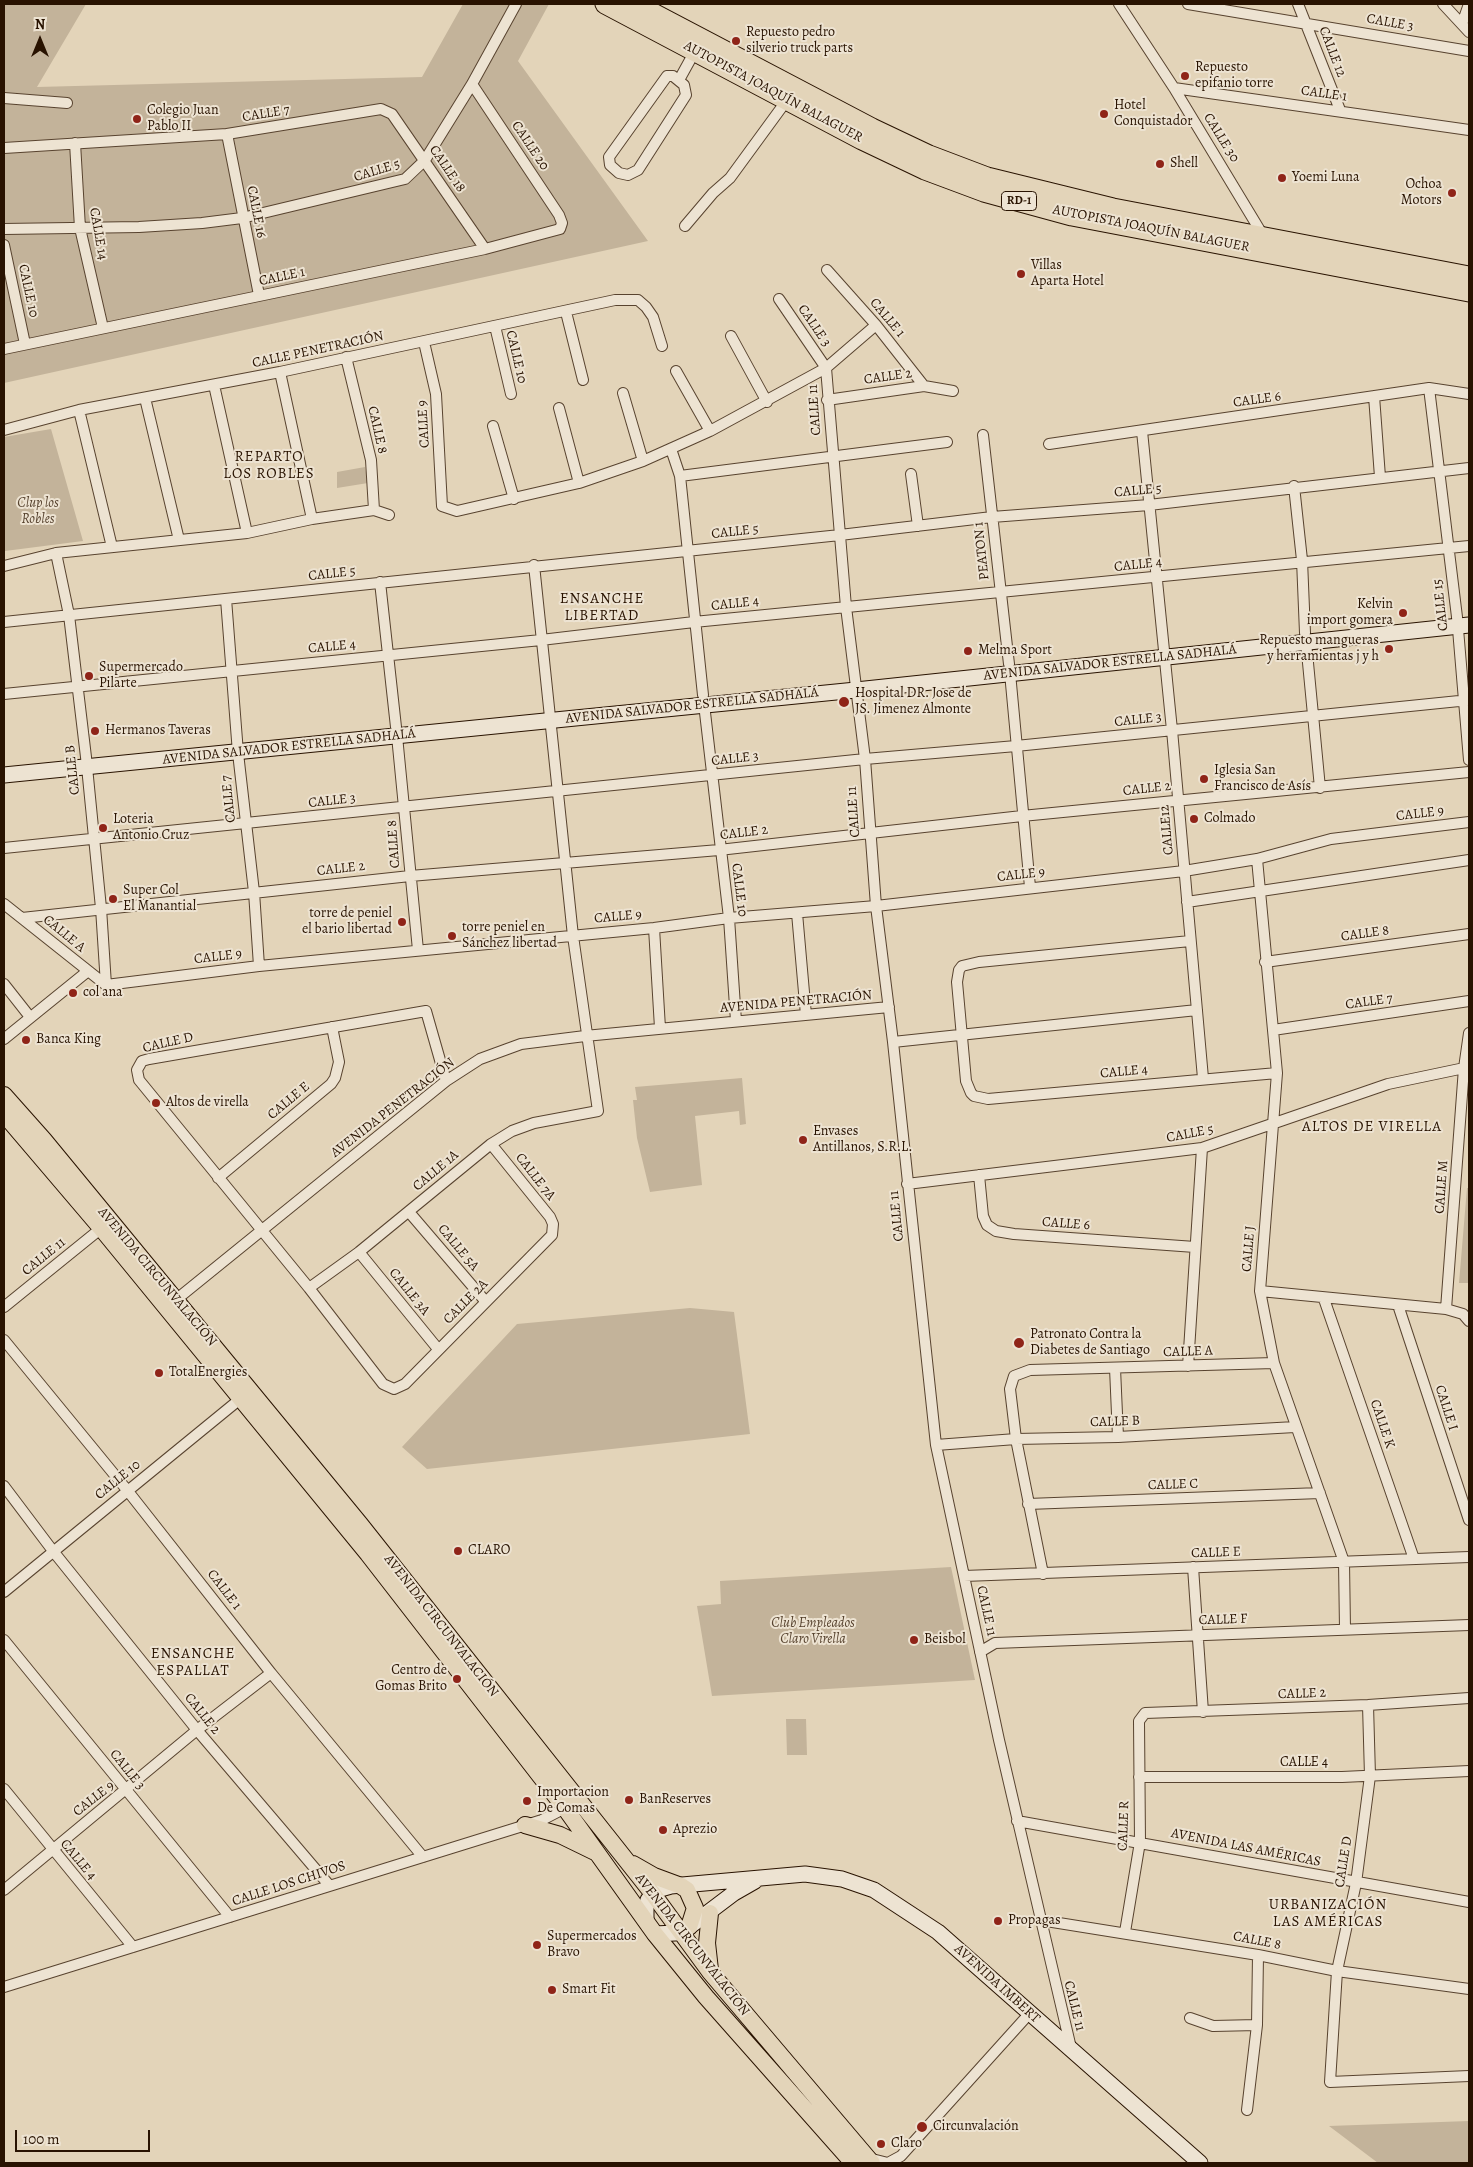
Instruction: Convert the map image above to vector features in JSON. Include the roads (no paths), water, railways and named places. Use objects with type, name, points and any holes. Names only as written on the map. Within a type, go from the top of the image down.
[{"type":"highway","name":"AUTOPISTA JOAQUÍN BALAGUER","points":[[605,4],[925,170],[984,192],[1072,216],[1469,292]]},
{"type":"highway","name":"AUTOPISTA JOAQUÍN BALAGUER","points":[[636,4],[872,128],[958,167],[1064,198],[1469,276]]},
{"type":"main road","name":"AVENIDA SALVADOR ESTRELLA SADHALÁ","points":[[4,775],[86,762],[855,685],[1463,621]]},
{"type":"main road","name":"AVENIDA SALVADOR ESTRELLA SADHALÁ","points":[[4,765],[86,762]]},
{"type":"main road","name":"AVENIDA CIRCUNVALACIÓN","points":[[4,1096],[44,1140],[106,1225]]},
{"type":"main road","name":"AVENIDA CIRCUNVALACIÓN","points":[[4,1114],[106,1225],[245,1395],[379,1547],[572,1804],[623,1857],[652,1894],[685,1929],[710,1972],[864,2161]]},
{"type":"main road","name":"AVENIDA CIRCUNVALACIÓN","points":[[572,1804],[599,1854],[650,1928],[706,1997],[864,2161]]},
{"type":"main road","points":[[525,1825],[560,1835],[599,1854]]},
{"type":"main road","points":[[623,1857],[654,1876],[681,1886],[691,1896],[695,1908],[685,1929],[669,1935],[650,1928],[646,1906],[652,1894]]},
{"type":"main road","name":"AVENIDA IMBERT","points":[[652,1894],[664,1887],[805,1874],[825,1876],[874,1890],[938,1932],[1200,2163]]},
{"type":"main road","name":"AVENIDA IMBERT","points":[[685,1929],[734,1893],[761,1878]]},
{"type":"main road","points":[[710,1912],[707,1942],[710,1972]]},
{"type":"street","name":"CALLE 5","points":[[4,229],[139,227],[242,218],[394,183],[414,172],[425,160],[472,84],[516,4]]},
{"type":"street","name":"CALLE 30","points":[[1119,4],[1174,88],[1264,237]]},
{"type":"street","name":"CALLE 3","points":[[1188,4],[1204,5],[1469,50]]},
{"type":"street","name":"CALLE 12","points":[[1298,4],[1340,110]]},
{"type":"street","points":[[1443,4],[1469,32]]},
{"type":"street","points":[[1462,24],[1469,4]]},
{"type":"street","points":[[679,80],[695,51]]},
{"type":"street","points":[[673,76],[679,80],[686,88],[686,95],[643,162],[635,173],[628,175],[619,173],[610,165],[609,157],[664,78],[673,76]]},
{"type":"street","name":"CALLE 20","points":[[472,84],[560,215],[562,225]]},
{"type":"street","name":"CALLE 1","points":[[1174,88],[1340,110],[1469,130]]},
{"type":"street","points":[[4,98],[66,103]]},
{"type":"street","points":[[684,226],[713,193],[730,178],[787,100]]},
{"type":"street","name":"CALLE 18","points":[[382,109],[392,114],[485,249]]},
{"type":"street","name":"CALLE 7","points":[[4,148],[227,134],[382,109]]},
{"type":"street","name":"CALLE 16","points":[[227,134],[242,218],[259,296]]},
{"type":"street","name":"CALLE 14","points":[[75,143],[80,228],[103,328]]},
{"type":"street","name":"CALLE 1","points":[[4,349],[485,249],[555,231],[562,225]]},
{"type":"street","name":"CALLE 10","points":[[4,245],[25,344]]},
{"type":"street","name":"CALLE 1","points":[[826,270],[876,325],[924,386]]},
{"type":"street","name":"CALLE 3","points":[[778,299],[826,368]]},
{"type":"street","name":"CALLE PENETRACIÓN","points":[[4,430],[80,410],[280,372],[615,300],[638,300],[653,317],[662,346]]},
{"type":"street","points":[[566,312],[583,380]]},
{"type":"street","points":[[493,426],[514,498],[579,483],[644,462],[766,402],[826,368],[876,325]]},
{"type":"street","name":"CALLE 10","points":[[495,326],[511,394]]},
{"type":"street","points":[[731,336],[766,402]]},
{"type":"street","name":"CALLE 9","points":[[424,342],[436,394],[442,506],[456,511],[514,498]]},
{"type":"street","name":"CALLE 8","points":[[346,357],[371,460],[374,510]]},
{"type":"street","name":"CALLE 11","points":[[826,368],[832,457],[846,607],[864,759],[876,906],[893,1042],[936,1445],[1017,1821],[1071,2048]]},
{"type":"street","points":[[676,371],[710,431]]},
{"type":"street","points":[[280,372],[312,518]]},
{"type":"street","points":[[214,385],[246,533]]},
{"type":"street","name":"CALLE 2","points":[[827,400],[924,386],[953,391]]},
{"type":"street","name":"CALLE 6","points":[[1049,444],[1429,388],[1469,394]]},
{"type":"street","name":"CALLE 15","points":[[1429,388],[1448,547],[1463,621],[1469,760]]},
{"type":"street","points":[[623,393],[644,462]]},
{"type":"street","points":[[1374,396],[1380,477]]},
{"type":"street","points":[[145,398],[179,540]]},
{"type":"street","points":[[559,408],[579,483]]},
{"type":"street","points":[[80,410],[112,547]]},
{"type":"street","name":"CALLE12","points":[[1142,431],[1172,730],[1202,1078]]},
{"type":"street","name":"PEATON 1","points":[[983,435],[1009,668],[1030,888]]},
{"type":"street","points":[[680,476],[947,442]]},
{"type":"street","name":"CALLE 10","points":[[671,449],[680,476],[686,550],[719,850],[729,918],[736,1021]]},
{"type":"street","name":"CALLE 5","points":[[4,622],[534,565],[840,535],[992,517],[1149,505],[1294,486],[1469,468]]},
{"type":"street","points":[[911,474],[918,526]]},
{"type":"street","points":[[1294,486],[1302,560],[1306,638],[1320,788]]},
{"type":"street","points":[[4,566],[56,553],[246,533],[312,518],[374,510],[389,514]]},
{"type":"street","name":"CALLE 4","points":[[4,694],[231,670],[388,656],[694,622],[1157,577],[1302,560],[1469,546]]},
{"type":"street","name":"CALLE B","points":[[56,553],[69,615],[101,908],[106,985]]},
{"type":"street","points":[[534,565],[548,716],[585,1036]]},
{"type":"street","name":"CALLE 8","points":[[380,582],[405,807],[418,950]]},
{"type":"street","name":"CALLE 7","points":[[226,599],[245,824],[254,892],[259,966]]},
{"type":"street","name":"CALLE 3","points":[[4,848],[864,759],[1016,746],[1314,714],[1467,700]]},
{"type":"street","name":"CALLE 2","points":[[22,918],[410,876],[719,850],[1022,816],[1469,772]]},
{"type":"street","name":"CALLE 9","points":[[106,985],[259,966],[654,928],[729,918],[876,906],[1184,871],[1257,859],[1331,839],[1469,822]]},
{"type":"street","name":"CALLE J","points":[[1257,859],[1265,962],[1277,1073],[1260,1291],[1274,1363],[1344,1562],[1345,1628]]},
{"type":"street","points":[[1187,902],[1469,860]]},
{"type":"street","name":"CALLE A","points":[[4,904],[106,985]]},
{"type":"street","points":[[797,913],[806,1014]]},
{"type":"street","points":[[654,928],[660,1028]]},
{"type":"street","name":"CALLE 8","points":[[1265,962],[1469,934]]},
{"type":"street","points":[[962,1035],[957,982],[959,970],[962,966],[971,963],[1190,941]]},
{"type":"street","points":[[4,1039],[88,970]]},
{"type":"street","points":[[4,984],[30,1017]]},
{"type":"street","name":"CALLE 7","points":[[1273,1030],[1469,1001]]},
{"type":"street","name":"AVENIDA PENETRACIÓN","points":[[171,1304],[446,1081],[480,1059],[521,1044],[660,1028],[889,1007]]},
{"type":"street","points":[[893,1042],[1197,1010]]},
{"type":"street","name":"CALLE D","points":[[394,1389],[383,1384],[309,1288],[139,1080],[137,1070],[140,1064],[149,1059],[426,1011],[446,1081]]},
{"type":"street","name":"CALLE E","points":[[218,1178],[331,1084],[335,1078],[339,1062],[332,1027]]},
{"type":"street","points":[[1467,1068],[1469,1033]]},
{"type":"street","name":"CALLE 4","points":[[962,1035],[966,1081],[968,1088],[974,1096],[993,1098],[1202,1078],[1277,1073]]},
{"type":"street","name":"CALLE 1A","points":[[309,1288],[359,1252],[491,1144],[512,1131],[534,1123],[598,1111],[585,1036]]},
{"type":"street","name":"CALLE 5","points":[[907,1184],[1202,1148],[1388,1084],[1467,1068]]},
{"type":"street","name":"CALLE M","points":[[1446,1308],[1467,1068]]},
{"type":"street","name":"CALLE 7A","points":[[491,1144],[550,1218],[553,1230]]},
{"type":"street","points":[[1188,1366],[1202,1148]]},
{"type":"street","name":"CALLE 6","points":[[979,1175],[983,1216],[987,1225],[996,1231],[1014,1234],[1195,1247]]},
{"type":"street","name":"CALLE 5A","points":[[409,1212],[486,1302]]},
{"type":"street","name":"CALLE 11","points":[[4,1307],[106,1225]]},
{"type":"street","name":"CALLE 2A","points":[[394,1389],[405,1384],[552,1235],[553,1230]]},
{"type":"street","name":"CALLE 3A","points":[[359,1252],[438,1350]]},
{"type":"street","points":[[1260,1291],[1446,1308],[1463,1314],[1469,1321]]},
{"type":"street","name":"CALLE K","points":[[1324,1298],[1414,1559]]},
{"type":"street","name":"CALLE I","points":[[1398,1305],[1469,1520]]},
{"type":"street","name":"CALLE 1","points":[[4,1340],[127,1490],[271,1673],[423,1856]]},
{"type":"street","name":"CALLE A","points":[[1016,1439],[1010,1389],[1014,1376],[1030,1370],[1274,1363]]},
{"type":"street","points":[[1115,1368],[1118,1436]]},
{"type":"street","name":"CALLE 10","points":[[4,1592],[245,1395]]},
{"type":"street","name":"CALLE B","points":[[936,1445],[1016,1439],[1295,1427]]},
{"type":"street","points":[[1016,1439],[1043,1574]]},
{"type":"street","name":"CALLE 2","points":[[4,1486],[52,1551],[197,1730],[329,1885]]},
{"type":"street","name":"CALLE C","points":[[1028,1504],[1320,1493]]},
{"type":"street","name":"CALLE E","points":[[964,1576],[1469,1557]]},
{"type":"street","points":[[1193,1567],[1202,1712]]},
{"type":"street","name":"CALLE F","points":[[980,1652],[996,1643],[1345,1628],[1469,1625]]},
{"type":"street","name":"CALLE 3","points":[[4,1640],[230,1917]]},
{"type":"street","name":"CALLE 9","points":[[4,1890],[126,1791],[197,1730],[271,1673]]},
{"type":"street","name":"CALLE 2","points":[[1139,1720],[1146,1713],[1368,1705],[1469,1698]]},
{"type":"street","name":"CALLE D","points":[[1368,1705],[1370,1776],[1356,1882],[1337,1971],[1330,2082],[1469,2076]]},
{"type":"street","name":"CALLE R","points":[[1125,1932],[1140,1842],[1139,1720]]},
{"type":"street","name":"CALLE 4","points":[[1139,1777],[1370,1776],[1469,1771]]},
{"type":"street","name":"CALLE 4","points":[[4,1789],[51,1850],[133,1947]]},
{"type":"street","name":"CALLE LOS CHIVOS","points":[[4,1987],[542,1820],[572,1804]]},
{"type":"street","name":"AVENIDA LAS AMÉRICAS","points":[[1017,1821],[1469,1902]]},
{"type":"street","name":"CALLE 8","points":[[1040,1920],[1125,1932],[1337,1971],[1469,1989]]},
{"type":"street","points":[[1247,2110],[1257,2025],[1258,1955]]},
{"type":"street","points":[[864,2161],[888,2163],[900,2160],[1029,2014]]},
{"type":"street","points":[[1190,2018],[1213,2026],[1257,2025]]},
{"type":"place","name":"Repuesto pedro silverio truck parts","points":[[736,41]]},
{"type":"place","name":"Repuesto epifanio torre","points":[[1185,76]]},
{"type":"place","name":"Hotel Conquistador","points":[[1104,114]]},
{"type":"place","name":"Colegio Juan Pablo II","points":[[137,119]]},
{"type":"place","name":"Shell","points":[[1160,164]]},
{"type":"place","name":"Yoemi Luna","points":[[1282,178]]},
{"type":"place","name":"Ochoa Motors","points":[[1452,193]]},
{"type":"place","name":"Villas Aparta Hotel","points":[[1021,274]]},
{"type":"place","name":"Kelvin import gomera","points":[[1403,613]]},
{"type":"place","name":"Repuesto mangueras y herramientas j y h","points":[[1389,649]]},
{"type":"place","name":"Melma Sport","points":[[968,651]]},
{"type":"place","name":"Supermercado Pilarte","points":[[89,676]]},
{"type":"place","name":"Hospital DR. Jose de JS. Jimenez Almonte","points":[[844,702]]},
{"type":"place","name":"Hermanos Taveras","points":[[95,731]]},
{"type":"place","name":"Iglesia San Francisco de Asís","points":[[1204,779]]},
{"type":"place","name":"Colmado","points":[[1194,819]]},
{"type":"place","name":"Loteria Antonio Cruz","points":[[103,828]]},
{"type":"place","name":"Super Col El Manantial","points":[[113,899]]},
{"type":"place","name":"torre de peniel el bario libertad","points":[[402,922]]},
{"type":"place","name":"torre peniel en Sánchez libertad","points":[[452,936]]},
{"type":"place","name":"col ana","points":[[73,993]]},
{"type":"place","name":"Banca King","points":[[26,1040]]},
{"type":"place","name":"Altos de virella","points":[[156,1103]]},
{"type":"place","name":"Envases Antillanos, S.R.L.","points":[[803,1140]]},
{"type":"place","name":"Patronato Contra la Diabetes de Santiago","points":[[1019,1343]]},
{"type":"place","name":"TotalEnergies","points":[[159,1373]]},
{"type":"place","name":"CLARO","points":[[458,1551]]},
{"type":"place","name":"Beisbol","points":[[914,1640]]},
{"type":"place","name":"Centro de Gomas Brito","points":[[457,1679]]},
{"type":"place","name":"BanReserves","points":[[629,1800]]},
{"type":"place","name":"Importacion De Comas","points":[[527,1801]]},
{"type":"place","name":"Aprezio","points":[[663,1830]]},
{"type":"place","name":"Propagas","points":[[998,1921]]},
{"type":"place","name":"Supermercados Bravo","points":[[537,1945]]},
{"type":"place","name":"Smart Fit","points":[[552,1990]]},
{"type":"place","name":"Circunvalación","points":[[922,2127]]},
{"type":"place","name":"Claro","points":[[881,2144]]},
{"type":"district","name":"REPARTO LOS ROBLES","points":[[269,466]]},
{"type":"district","name":"ENSANCHE LIBERTAD","points":[[602,608]]},
{"type":"district","name":"ALTOS DE VIRELLA","points":[[1372,1127]]},
{"type":"district","name":"ENSANCHE ESPALLAT","points":[[193,1662]]},
{"type":"district","name":"URBANIZACIÓN LAS AMÉRICAS","points":[[1328,1914]]},
{"type":"park label","name":"Clup los Robles","points":[[38,512]]},
{"type":"park label","name":"Club Empleados Claro Virella","points":[[813,1632]]}]
